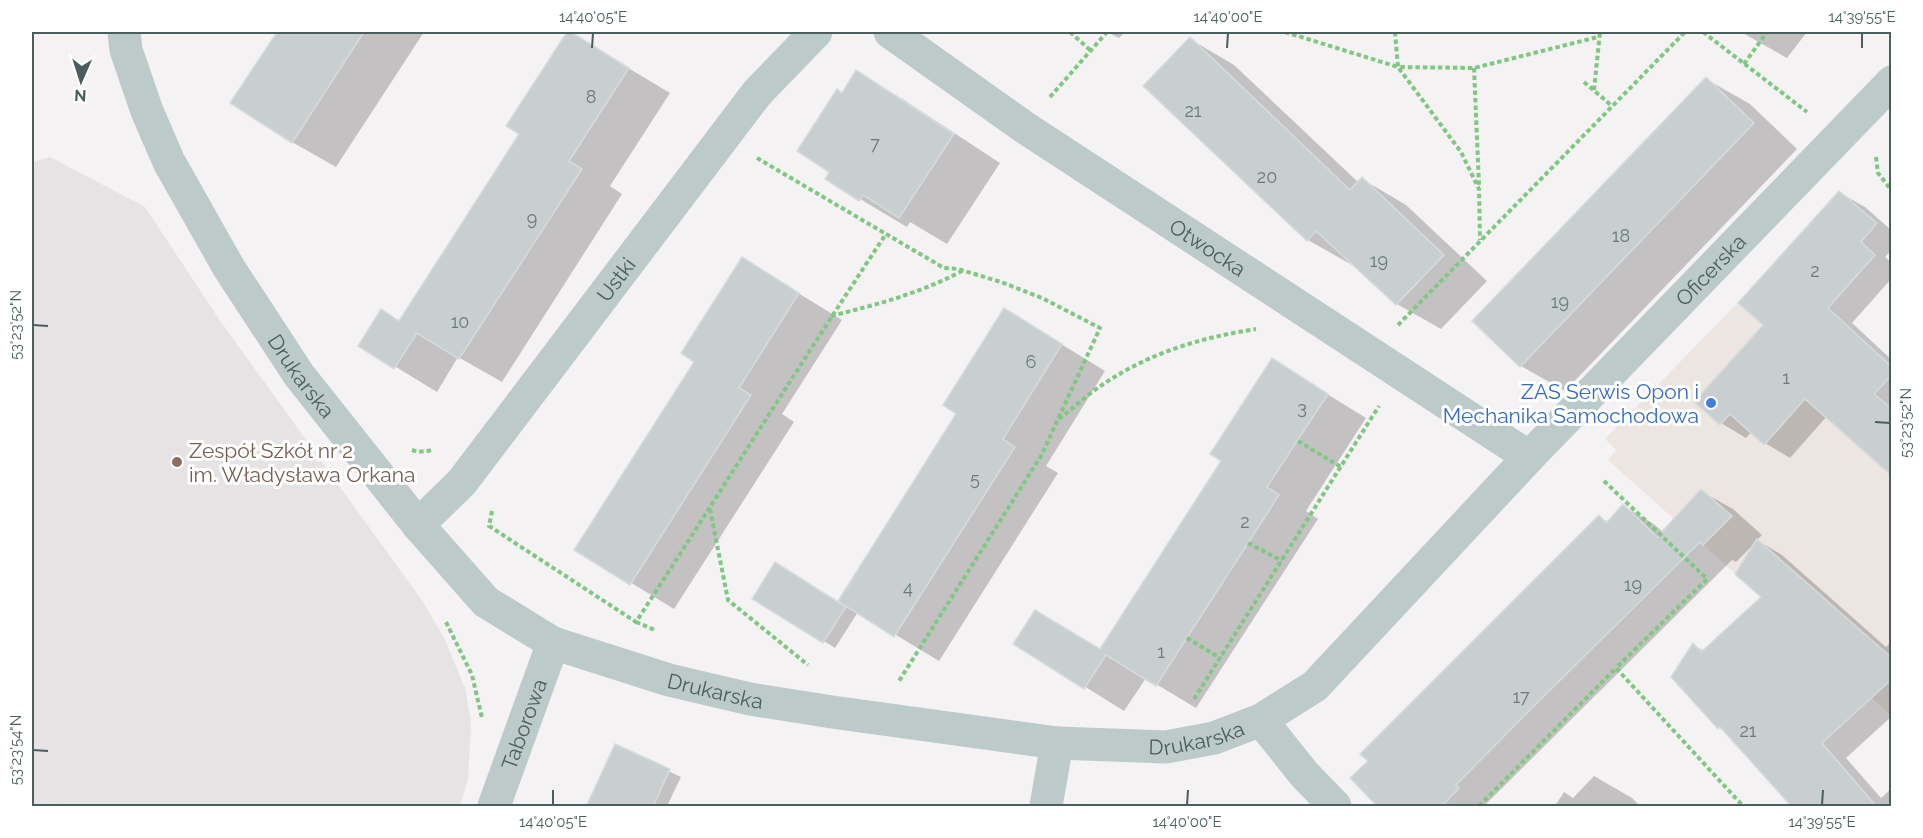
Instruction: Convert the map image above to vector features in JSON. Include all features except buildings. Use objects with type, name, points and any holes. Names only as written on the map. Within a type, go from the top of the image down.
[{"type":"street","name":"Drukarska","points":[[124,32],[126,50],[147,111],[169,162],[229,268],[298,375],[418,525],[486,602],[553,643],[669,680],[750,699],[1057,743],[1166,747],[1214,738],[1261,720],[1315,686],[1528,457]]},
{"type":"street","name":"Ustki","points":[[418,525],[462,482],[757,93],[816,32]]},
{"type":"street","name":"Otwocka","points":[[890,32],[1024,128],[1528,457]]},
{"type":"street","name":"Oficerska","points":[[1528,457],[1892,82]]},
{"type":"street","name":"Taborowa","points":[[494,807],[553,643]]},
{"type":"street","points":[[1261,720],[1304,774],[1335,807]]},
{"type":"street","points":[[1046,807],[1057,743]]},
{"type":"path","points":[[1070,32],[1091,51]]},
{"type":"path","points":[[1024,128],[1107,32]]},
{"type":"path","points":[[1285,32],[1398,67],[1474,68],[1598,38]]},
{"type":"path","points":[[1395,32],[1398,67],[1461,152],[1479,189]]},
{"type":"path","points":[[1594,90],[1600,32]]},
{"type":"path","points":[[1392,331],[1685,32]]},
{"type":"path","points":[[1703,32],[1816,118]]},
{"type":"path","points":[[1744,64],[1767,32]]},
{"type":"path","points":[[1474,68],[1480,241]]},
{"type":"path","points":[[1584,82],[1612,105]]},
{"type":"path","points":[[748,153],[944,268],[1001,282],[1041,298],[1100,328],[1041,456],[899,681]]},
{"type":"path","points":[[1876,153],[1878,173],[1892,191]]},
{"type":"path","points":[[636,622],[831,316],[886,234]]},
{"type":"path","points":[[831,316],[899,299],[939,284],[963,271]]},
{"type":"path","points":[[1058,420],[1101,385],[1142,361],[1184,344],[1265,327]]},
{"type":"path","points":[[1192,703],[1400,373]]},
{"type":"path","points":[[1298,441],[1341,467]]},
{"type":"path","points":[[1479,807],[1707,579],[1604,481]]},
{"type":"path","points":[[494,504],[489,526],[636,622],[657,630]]},
{"type":"path","points":[[710,508],[728,600],[811,668],[799,665]]},
{"type":"path","points":[[1248,543],[1282,561]]},
{"type":"path","points":[[1187,638],[1220,658]]},
{"type":"path","points":[[1616,668],[1743,807]]},
{"type":"path","points":[[888,679],[910,683]]},
{"type":"shaded area","name":"Zespół Szkół nr 2 im. Władysława Orkana","points":[[50,157],[145,207],[221,322],[423,602],[444,638],[465,688],[471,722],[468,780],[460,806],[32,806],[32,162]]},
{"type":"shaded area","points":[[1754,286],[1891,408],[1891,716],[1832,660],[1608,460],[1616,450],[1605,439]]},
{"type":"place","name":"ZAS Serwis Opon i Mechanika Samochodowa","points":[[1711,403]]},
{"type":"place","name":"Zespół Szkół nr 2 im. Władysława Orkana","points":[[177,462]]}]
